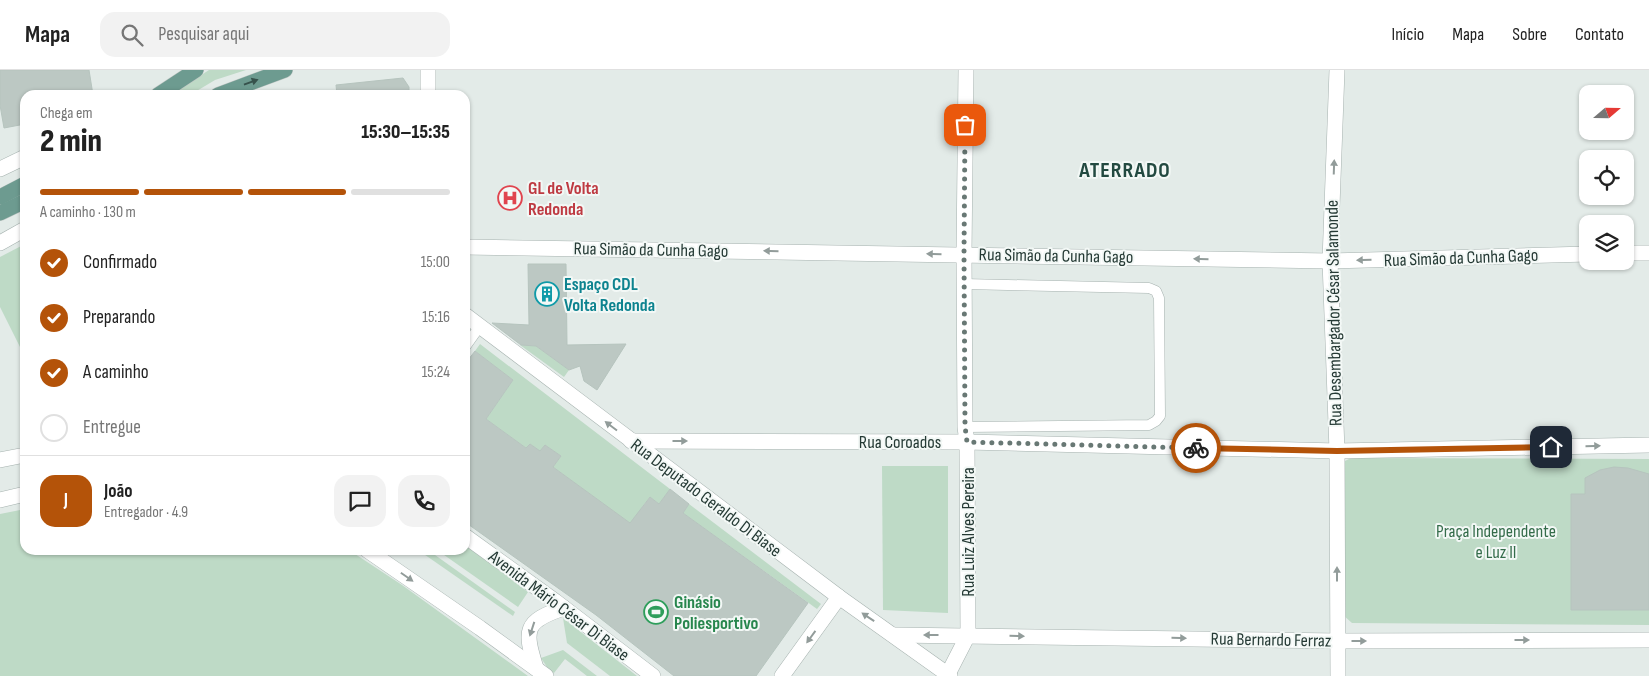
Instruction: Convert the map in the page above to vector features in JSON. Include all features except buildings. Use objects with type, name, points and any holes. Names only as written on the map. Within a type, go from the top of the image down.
[{"type":"main road","points":[[166,90],[196,70]]},
{"type":"main road","points":[[231,90],[284,70]]},
{"type":"main road","points":[[0,197],[20,187]]},
{"type":"main road","points":[[0,213],[20,203]]},
{"type":"street","points":[[428,70],[428,90]]},
{"type":"street","name":"Rua Luiz Alves Pereira","points":[[966,70],[964,284],[968,635]]},
{"type":"street","name":"Rua Desembargador César Salamonde","points":[[1338,70],[1330,261],[1337,451],[1338,676]]},
{"type":"street","points":[[0,169],[20,159]]},
{"type":"street","points":[[0,243],[20,232]]},
{"type":"street","name":"Rua Simão da Cunha Gago","points":[[470,247],[1330,261],[1579,254]]},
{"type":"street","points":[[1634,253],[1649,252]]},
{"type":"street","name":"Rua Deputado Geraldo Di Biase","points":[[470,319],[839,597],[949,675]]},
{"type":"street","name":"Rua Coroados","points":[[631,441],[967,442],[1337,451],[1649,445]]},
{"type":"street","points":[[0,460],[20,456]]},
{"type":"street","points":[[0,500],[20,495]]},
{"type":"street","name":"Avenida Mário César Di Biase","points":[[470,540],[654,676]]},
{"type":"street","points":[[374,555],[541,672]]},
{"type":"street","points":[[782,676],[839,597]]},
{"type":"street","points":[[541,672],[531,649],[529,636],[531,627],[538,618],[564,608]]},
{"type":"street","name":"Rua Bernardo Ferraz","points":[[894,635],[1337,641],[1649,640]]},
{"type":"street","points":[[949,675],[968,635]]},
{"type":"lane","points":[[964,284],[1148,288],[1156,291],[1159,298],[1160,416],[1156,421],[1148,425],[965,426]]},
{"type":"lane","points":[[470,339],[480,326]]},
{"type":"green space","points":[[209,70],[246,70],[215,80],[198,90],[179,90]]},
{"type":"green space","points":[[20,247],[20,347],[0,307],[0,257]]},
{"type":"green space","points":[[480,344],[670,489],[659,504],[650,497],[642,507],[639,530],[553,467],[561,456],[545,445],[537,456],[537,449],[530,444],[526,448],[486,419],[513,380],[475,351]]},
{"type":"green space","points":[[520,345],[536,346],[569,370],[564,377]]},
{"type":"green space","name":"Praça Independente e Luz II","points":[[1351,458],[1649,459],[1649,625],[1352,623],[1343,615],[1341,463]]},
{"type":"green space","points":[[882,466],[948,466],[948,613],[883,610]]},
{"type":"green space","points":[[689,504],[821,604],[817,609],[683,513]]},
{"type":"green space","points":[[20,510],[20,555],[357,555],[402,585],[528,676],[0,676],[0,514]]},
{"type":"green space","points":[[470,549],[528,592],[518,607],[444,555],[470,555]]},
{"type":"green space","points":[[425,555],[435,555],[515,612],[513,616]]},
{"type":"green space","points":[[563,618],[637,676],[610,676],[567,643]]},
{"type":"green space","points":[[563,650],[597,676],[587,676],[565,659],[554,673],[541,658]]},
{"type":"way so far","points":[[965,125],[964,269],[965,426],[967,442],[1196,448]]},
{"type":"place","name":"GL de Volta Redonda","points":[[510,198]]},
{"type":"place","name":"Espaço CDL Volta Redonda","points":[[547,294]]},
{"type":"place","name":"Ginásio Poliesportivo","points":[[656,612]]},
{"type":"district","name":"ATERRADO","points":[[1125,170]]},
{"type":"route","points":[[1196,448],[1337,451],[1551,447]]}]
